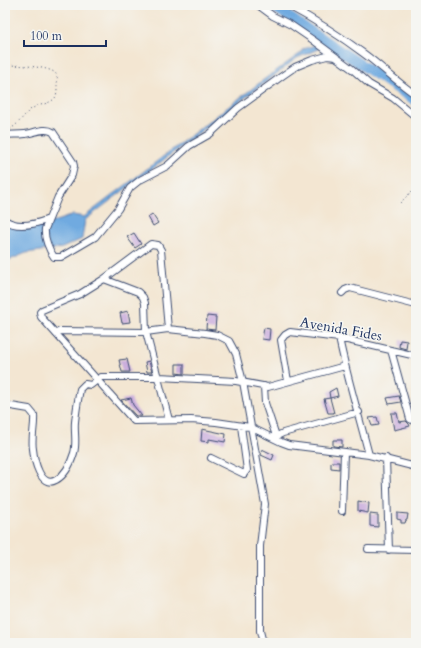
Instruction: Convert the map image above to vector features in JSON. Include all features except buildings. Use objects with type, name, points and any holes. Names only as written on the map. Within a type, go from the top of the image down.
[{"type":"street","points":[[258,5],[272,16],[291,25],[352,69],[369,84],[393,98],[416,117]]},
{"type":"street","points":[[286,5],[310,18],[363,52],[399,83],[416,95]]},
{"type":"street","points":[[6,132],[23,135],[41,130],[50,130],[53,132],[73,162],[74,166],[72,174],[61,191],[44,234],[54,258],[61,257],[95,237],[118,209],[130,188],[140,180],[167,166],[189,146],[210,134],[238,108],[282,76],[299,65],[312,60],[327,56],[336,57]]},
{"type":"street","points":[[5,220],[13,224],[26,225],[40,223],[49,219]]},
{"type":"street","points":[[168,329],[160,248],[158,245],[151,244],[104,279],[80,294],[40,312],[41,317],[134,421],[169,420],[216,422],[250,427],[275,437],[289,445],[369,455],[386,458],[416,467]]},
{"type":"street","points":[[104,279],[138,292],[143,297],[145,303],[146,332],[169,420]]},
{"type":"street","points":[[342,293],[350,288],[416,305]]},
{"type":"street","points":[[56,334],[60,331],[146,332],[168,329],[205,332],[217,335],[228,341],[236,354],[243,382],[265,504],[260,546],[260,631],[263,643]]},
{"type":"street","name":"Avenida Fides","points":[[288,381],[281,340],[285,335],[293,332],[339,338],[416,356]]},
{"type":"street","points":[[339,338],[369,455]]},
{"type":"street","points":[[391,350],[410,419],[416,422]]},
{"type":"street","points":[[5,405],[29,409],[34,415],[34,458],[41,477],[44,480],[53,482],[65,473],[75,452],[75,423],[80,389],[85,384],[91,385],[101,377],[159,377],[243,382],[268,387],[345,366]]},
{"type":"street","points":[[264,386],[265,403],[275,437]]},
{"type":"street","points":[[275,437],[359,412]]},
{"type":"street","points":[[211,458],[244,474],[247,470],[242,426]]},
{"type":"street","points":[[342,511],[344,452]]},
{"type":"street","points":[[386,458],[389,550]]},
{"type":"street","points":[[368,549],[416,550]]},
{"type":"path","points":[[5,65],[28,66],[53,71],[57,77],[55,98],[31,109],[16,125],[6,132]]},
{"type":"path","points":[[400,203],[416,187]]},
{"type":"water","points":[[316,45],[318,49],[297,58],[85,220],[82,239],[62,248],[26,253],[5,262],[5,223],[31,227],[53,222],[73,215],[84,217],[301,53],[303,49]]},
{"type":"waterway","points":[[271,5],[416,101]]},
{"type":"waterway","points":[[324,45],[328,46],[330,44]]}]
